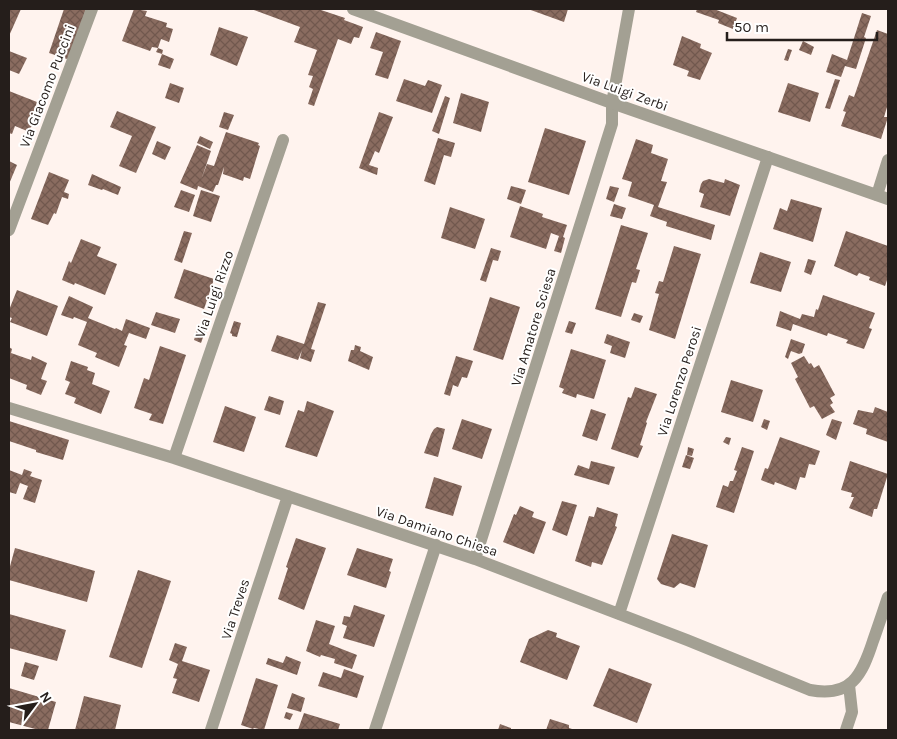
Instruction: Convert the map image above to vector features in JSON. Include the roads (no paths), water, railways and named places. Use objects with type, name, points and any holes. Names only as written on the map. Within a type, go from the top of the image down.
[{"type":"street","name":"Via Giacomo Puccini","points":[[9,230],[92,9]]},
{"type":"street","name":"Via Luigi Zerbi","points":[[353,9],[612,103],[882,197]]},
{"type":"street","name":"Via Amatore Sciesa","points":[[475,559],[612,124],[612,103],[629,9]]},
{"type":"street","name":"Via Luigi Rizzo","points":[[174,458],[283,140]]},
{"type":"street","name":"Via Lorenzo Perosi","points":[[619,614],[768,156]]},
{"type":"street","points":[[882,197],[888,160]]},
{"type":"street","name":"Via Damiano Chiesa","points":[[9,408],[174,458],[436,545],[619,614],[810,690],[823,692],[837,691],[849,685]]},
{"type":"street","name":"Via Treves","points":[[211,730],[288,496]]},
{"type":"street","points":[[375,730],[436,545]]},
{"type":"street","points":[[846,730],[852,712],[849,685],[859,676],[866,664],[888,597]]}]
